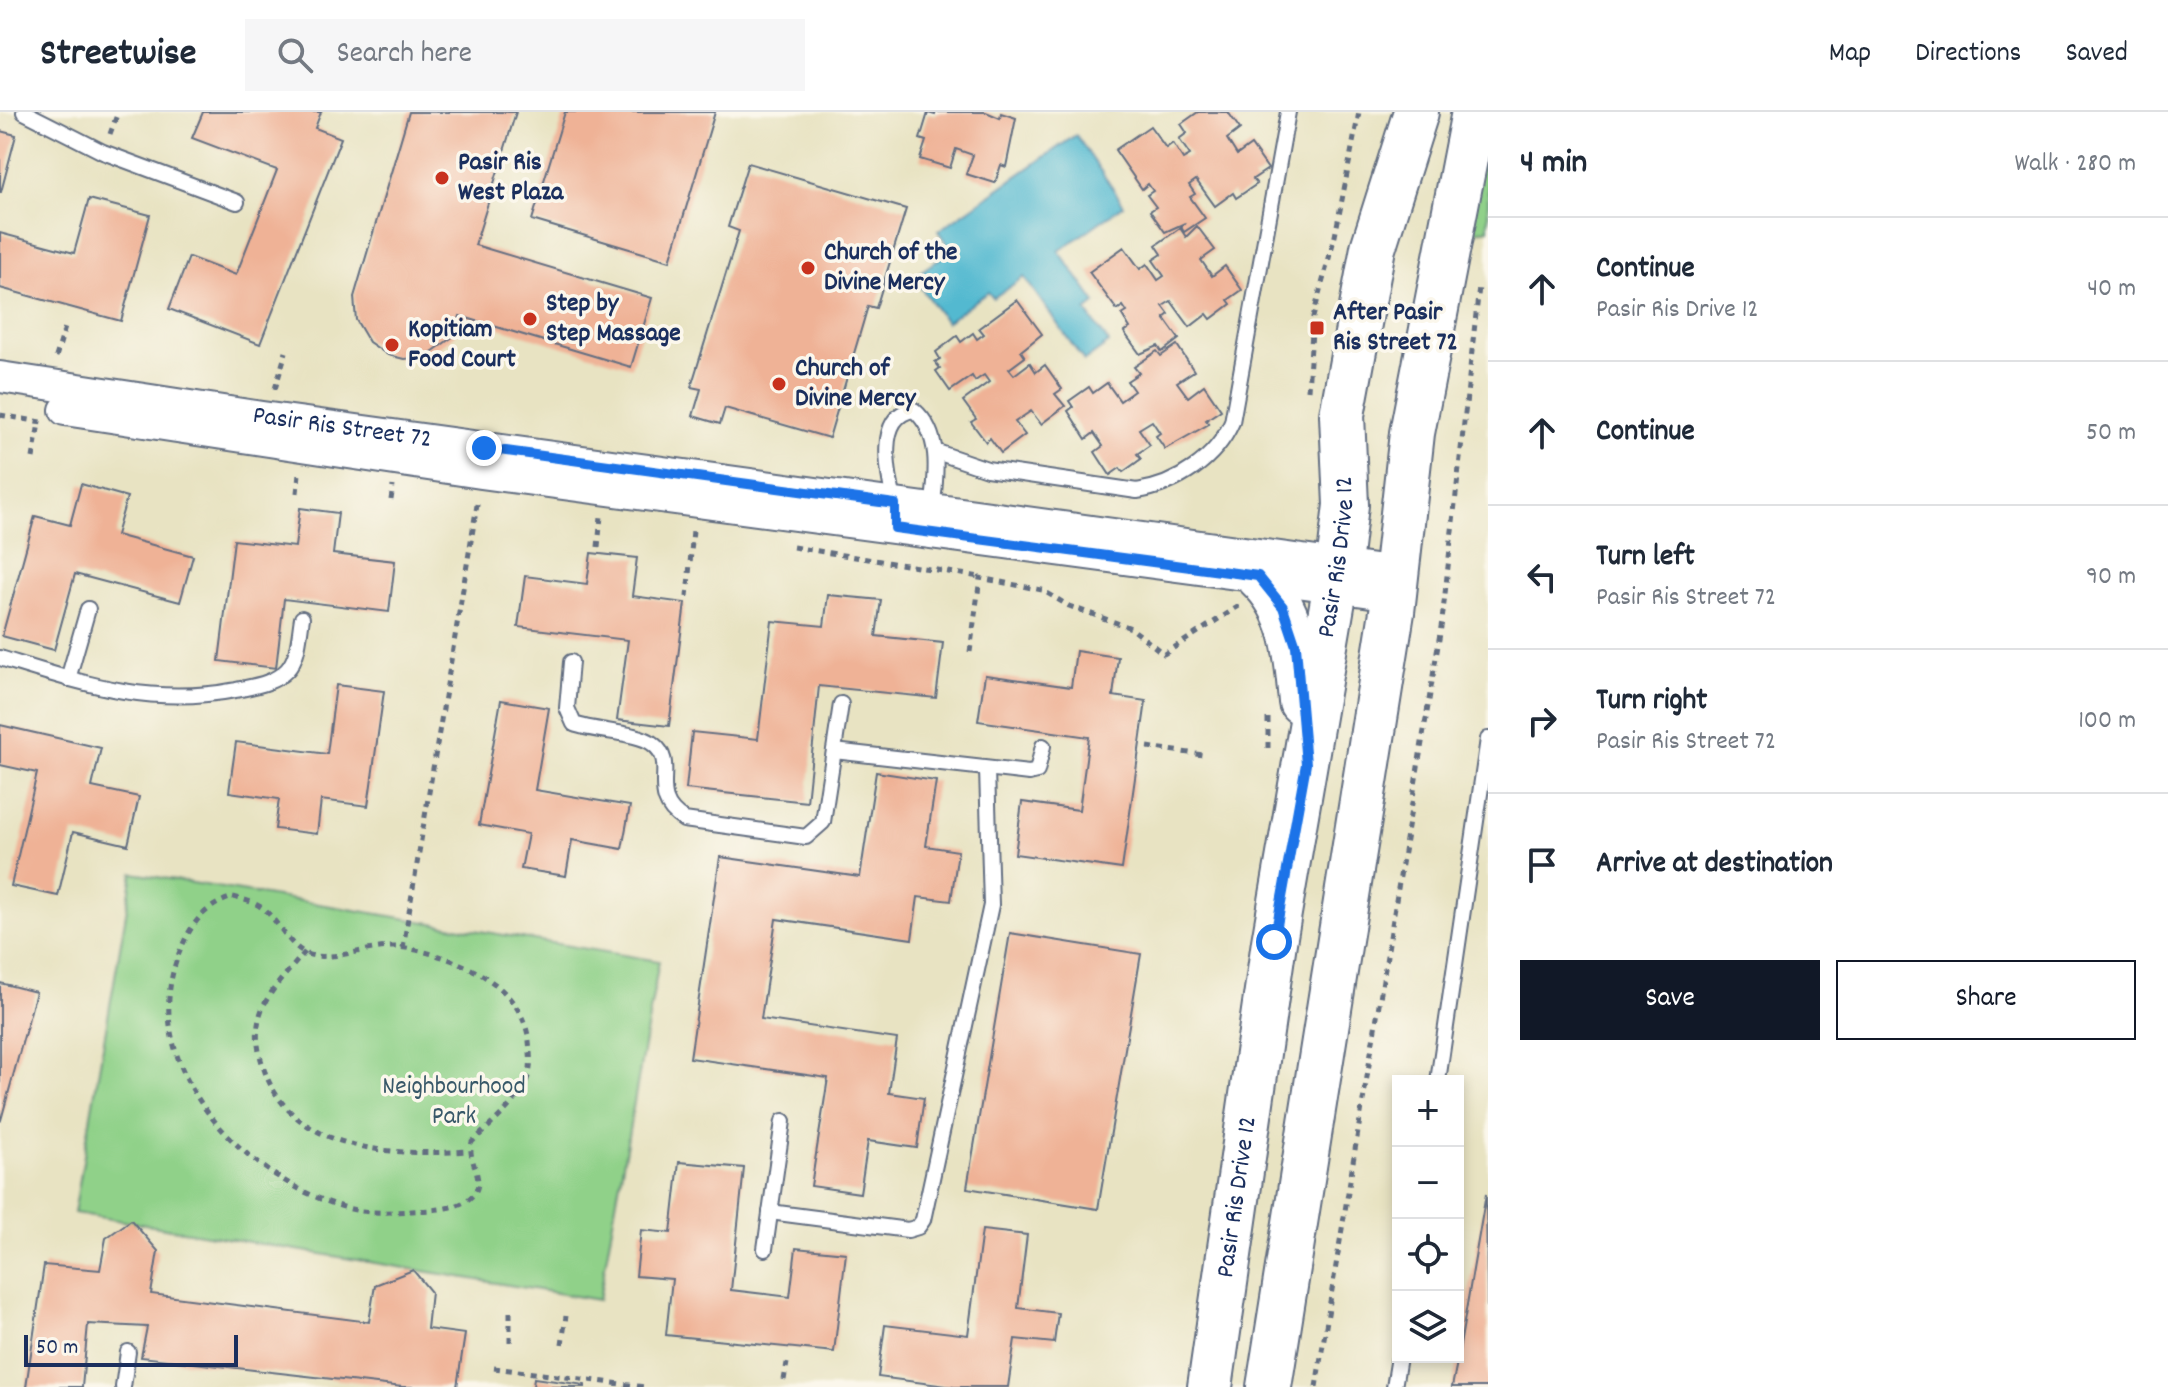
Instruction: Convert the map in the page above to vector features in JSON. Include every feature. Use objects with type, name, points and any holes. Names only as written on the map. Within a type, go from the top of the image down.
[{"type":"main road","name":"Pasir Ris Drive 12","points":[[1210,1387],[1274,942],[1287,762],[1337,576],[1346,505],[1342,415],[1373,248],[1416,112]]},
{"type":"main road","points":[[1269,1387],[1395,584],[1412,433],[1474,112]]},
{"type":"main road","points":[[1250,590],[1283,607],[1296,646],[1287,762]]},
{"type":"street","name":"Pasir Ris Street 72","points":[[0,377],[54,388],[895,516],[1395,584]]},
{"type":"street","name":"Pasir Ris Street 72","points":[[0,398],[348,454],[895,516]]},
{"type":"street","name":"Pasir Ris Street 72","points":[[931,521],[1250,590],[1337,576]]},
{"type":"lane","points":[[24,112],[103,152],[237,202]]},
{"type":"lane","points":[[937,452],[987,469],[1137,491],[1158,488],[1177,479],[1214,452],[1224,441],[1232,422],[1288,112]]},
{"type":"lane","points":[[895,516],[888,436],[892,419],[900,412],[914,410],[923,418],[937,452],[931,521]]},
{"type":"lane","points":[[68,679],[88,609]]},
{"type":"lane","points":[[0,658],[97,689],[177,698],[275,680],[295,658],[302,618]]},
{"type":"lane","points":[[571,662],[567,708],[574,724],[590,731],[650,740],[661,750],[665,763],[665,801],[672,812],[684,820],[806,837],[823,822],[841,704]]},
{"type":"lane","points":[[1439,1075],[1488,739]]},
{"type":"lane","points":[[834,751],[1029,773],[1037,771],[1043,746]]},
{"type":"lane","points":[[770,1212],[908,1230],[918,1227],[923,1220],[991,905],[987,769]]},
{"type":"lane","points":[[765,1249],[783,1121]]},
{"type":"lane","points":[[123,1387],[128,1352]]},
{"type":"lane","points":[[1394,1387],[1398,1363]]},
{"type":"path","points":[[1316,1387],[1442,621],[1481,273]]},
{"type":"path","points":[[58,354],[66,324]]},
{"type":"path","points":[[276,384],[286,352]]},
{"type":"path","points":[[33,458],[38,428]]},
{"type":"path","points":[[403,948],[479,490]]},
{"type":"path","points":[[598,547],[601,517]]},
{"type":"path","points":[[687,597],[693,531]]},
{"type":"path","points":[[970,652],[980,578],[1042,590],[1069,606],[1131,628],[1164,654],[1250,590]]},
{"type":"path","points":[[1268,712],[1287,762]]},
{"type":"path","points":[[1148,747],[1203,755]]},
{"type":"path","points":[[233,897],[252,902],[266,911],[305,952],[314,956],[403,948],[452,960],[484,976],[508,996],[523,1014],[531,1056],[528,1076],[520,1092],[472,1142],[469,1151],[478,1183],[477,1191],[467,1201],[455,1206],[416,1211],[365,1211],[324,1200],[276,1176],[243,1152],[215,1124],[192,1088],[177,1051],[171,1018],[170,986],[187,935],[204,911],[233,897]]},
{"type":"path","points":[[305,952],[272,992],[262,1010],[258,1027],[257,1051],[269,1083],[292,1113],[349,1145],[390,1153],[469,1151]]},
{"type":"path","points":[[510,1309],[510,1342]]},
{"type":"path","points":[[562,1344],[566,1316]]},
{"type":"path","points":[[784,1380],[787,1363]]},
{"type":"path","points":[[494,1368],[645,1387]]},
{"type":"green space","points":[[1488,112],[1488,229],[1465,234]]},
{"type":"green space","name":"Neighbourhood Park","points":[[133,873],[659,961],[599,1300],[74,1213]]},
{"type":"water","points":[[1076,135],[1124,205],[1059,251],[1096,303],[1086,311],[1109,343],[1084,361],[1024,277],[993,298],[988,292],[946,322],[913,277],[952,250],[938,231]]},
{"type":"building","points":[[203,112],[321,112],[315,128],[341,138],[260,344],[169,309],[189,257],[236,275],[277,170],[192,138]]},
{"type":"building","name":"Pasir Ris West Plaza","points":[[409,112],[516,112],[475,245],[652,298],[631,367],[460,316],[454,336],[425,357],[404,359],[388,355],[369,342],[356,320],[354,297]]},
{"type":"building","points":[[565,112],[715,112],[670,261],[532,220]]},
{"type":"building","points":[[936,112],[986,112],[1000,118],[1001,113],[1016,118],[1006,167],[1001,165],[995,183],[966,174],[973,155],[956,149],[950,168],[920,159],[926,141],[920,139],[928,113],[935,115]]},
{"type":"building","points":[[1198,112],[1228,112],[1240,129],[1227,139],[1237,155],[1251,145],[1268,169],[1253,179],[1257,184],[1236,198],[1233,193],[1215,206],[1196,180],[1189,185],[1195,194],[1190,197],[1205,218],[1184,232],[1181,227],[1185,223],[1165,232],[1150,211],[1156,207],[1147,195],[1153,191],[1148,184],[1142,189],[1115,150],[1150,126],[1166,148],[1173,143],[1183,159],[1190,155],[1179,139],[1187,133],[1181,124]]},
{"type":"building","points":[[0,131],[16,135],[1,192],[0,192]]},
{"type":"building","name":"Church of the Divine Mercy","points":[[748,163],[906,209],[876,308],[868,306],[829,438],[725,408],[720,424],[693,416],[701,389],[691,387],[739,231],[728,227]]},
{"type":"building","points":[[89,199],[150,215],[121,321],[0,288],[0,233],[74,253]]},
{"type":"building","points":[[1197,226],[1215,250],[1201,260],[1212,276],[1225,266],[1242,290],[1228,300],[1231,304],[1211,319],[1207,314],[1190,327],[1171,301],[1163,306],[1169,314],[1164,318],[1179,339],[1162,352],[1158,346],[1140,354],[1124,332],[1130,328],[1122,315],[1127,312],[1123,306],[1117,310],[1089,272],[1124,247],[1140,269],[1147,264],[1158,280],[1164,276],[1153,260],[1162,254],[1156,245],[1180,228],[1186,237]]},
{"type":"building","points":[[1017,300],[1042,334],[1021,351],[1025,357],[1009,369],[1014,375],[1030,363],[1036,372],[1045,365],[1062,389],[1055,394],[1065,406],[1041,424],[1031,411],[1015,422],[1025,435],[1001,453],[990,438],[986,442],[971,422],[976,419],[963,401],[989,382],[984,375],[975,381],[972,376],[950,391],[936,371],[940,368],[935,362],[940,359],[936,352],[957,336],[961,342],[973,333],[977,339],[984,334],[979,328]]},
{"type":"building","points":[[1177,345],[1194,371],[1177,382],[1188,397],[1204,385],[1221,410],[1206,420],[1209,424],[1165,449],[1156,436],[1160,433],[1152,421],[1139,429],[1150,445],[1137,454],[1141,459],[1123,472],[1120,468],[1110,475],[1095,452],[1103,446],[1094,433],[1086,439],[1068,411],[1073,407],[1069,401],[1089,387],[1093,393],[1107,383],[1120,401],[1134,391],[1127,381],[1139,373],[1134,367],[1157,351],[1161,356]]},
{"type":"building","points":[[81,484],[127,497],[116,535],[193,556],[180,602],[75,574],[54,650],[2,636],[35,516],[70,525]]},
{"type":"building","points":[[300,508],[338,513],[333,554],[395,561],[389,612],[284,599],[276,668],[219,661],[234,540],[295,547]]},
{"type":"building","points":[[591,553],[637,558],[632,596],[685,603],[669,726],[617,720],[628,640],[518,627],[525,576],[587,584]]},
{"type":"building","points":[[828,595],[881,600],[876,636],[943,643],[936,698],[819,686],[807,802],[686,789],[692,732],[758,739],[772,621],[824,626]]},
{"type":"building","points":[[1076,651],[1118,657],[1113,696],[1146,701],[1122,869],[1015,854],[1022,802],[1079,810],[1089,737],[978,721],[985,675],[1071,687]]},
{"type":"building","points":[[336,685],[384,691],[368,806],[321,800],[317,834],[275,829],[279,799],[229,792],[236,742],[327,754]]},
{"type":"building","points":[[501,700],[549,708],[535,790],[630,806],[622,849],[572,840],[566,876],[521,869],[528,834],[479,825]]},
{"type":"building","points":[[0,725],[101,748],[92,787],[139,797],[128,845],[73,832],[58,896],[11,886],[37,773],[0,765]]},
{"type":"building","points":[[876,772],[936,781],[926,846],[958,851],[951,901],[918,897],[912,939],[776,919],[761,1019],[897,1039],[889,1093],[924,1098],[917,1148],[868,1141],[860,1193],[811,1186],[828,1078],[690,1058],[720,857],[860,877]]},
{"type":"building","points":[[1010,933],[1141,954],[1098,1209],[967,1188]]},
{"type":"building","points":[[0,983],[36,992],[1,1120],[0,1119]]},
{"type":"building","points":[[679,1162],[744,1168],[731,1290],[790,1297],[796,1248],[846,1253],[834,1352],[666,1335],[672,1279],[636,1276],[641,1230],[671,1233]]},
{"type":"building","points":[[1486,1194],[1488,1387],[1452,1387],[1457,1363],[1464,1363],[1464,1322]]},
{"type":"building","points":[[131,1220],[158,1251],[151,1294],[369,1322],[375,1285],[413,1270],[431,1292],[427,1329],[465,1334],[457,1387],[403,1387],[141,1357],[147,1327],[88,1324],[82,1387],[26,1387],[44,1265],[100,1270],[106,1238]]},
{"type":"building","points":[[982,1230],[1027,1235],[1018,1308],[1058,1313],[1054,1343],[1015,1339],[1008,1387],[954,1387],[878,1377],[885,1325],[968,1335]]},
{"type":"building","points":[[534,1378],[585,1385],[585,1387],[533,1387]]},
{"type":"place","name":"Pasir Ris West Plaza","points":[[442,178]]},
{"type":"place","name":"Church of the Divine Mercy","points":[[808,268]]},
{"type":"place","name":"Step by Step Massage","points":[[530,319]]},
{"type":"place","name":"After Pasir Ris Street 72","points":[[1317,328]]},
{"type":"place","name":"Kopitiam Food Court","points":[[392,345]]},
{"type":"place","name":"Church of Divine Mercy","points":[[779,384]]},
{"type":"route","points":[[484,448],[895,504],[895,528],[1258,576],[1274,591],[1283,607],[1296,646],[1306,764],[1274,942]]}]
